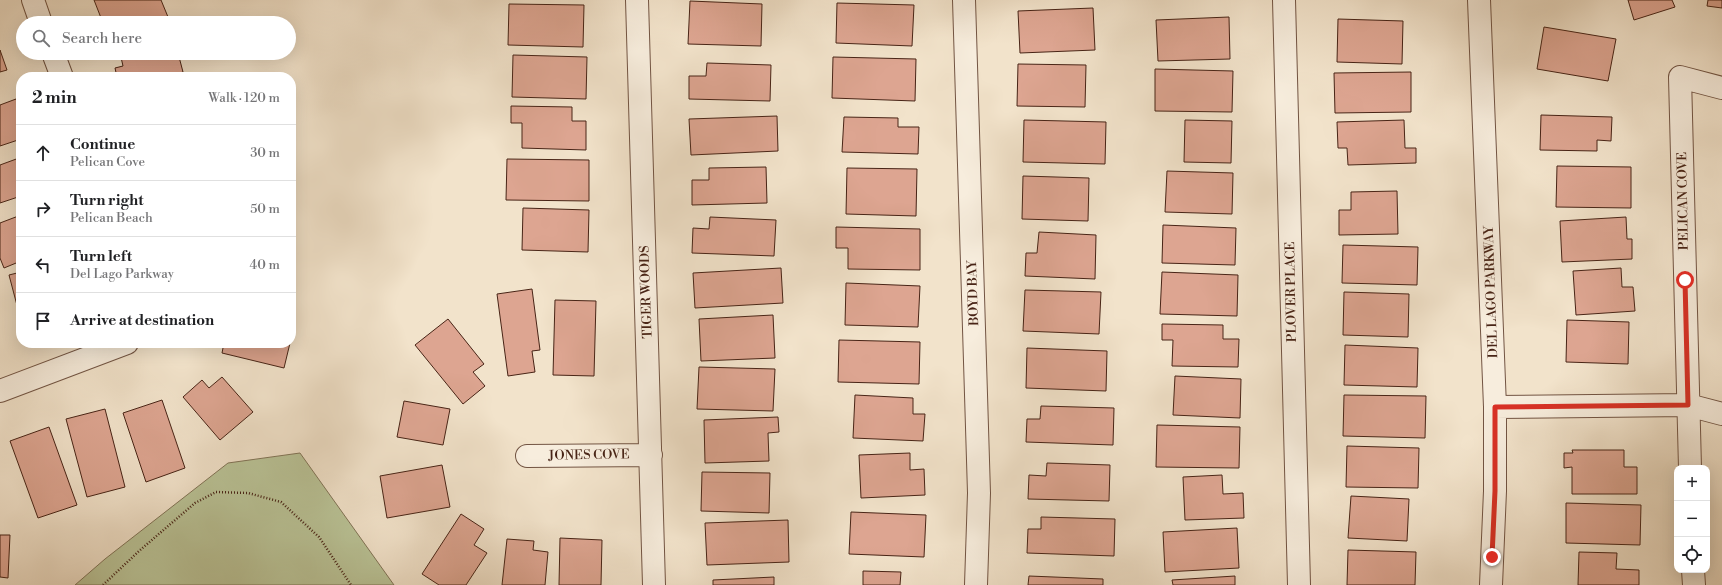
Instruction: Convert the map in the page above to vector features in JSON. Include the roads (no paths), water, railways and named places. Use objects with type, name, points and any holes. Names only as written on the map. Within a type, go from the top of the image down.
[{"type":"street","points":[[34,0],[39,16]]},
{"type":"street","name":"TIGER WOODS","points":[[637,0],[654,585]]},
{"type":"street","name":"BOYD BAY","points":[[964,0],[979,493],[976,585]]},
{"type":"street","name":"PLOVER PLACE","points":[[1284,0],[1299,585]]},
{"type":"street","name":"DEL LAGO PARKWAY","points":[[1479,0],[1495,407],[1495,491],[1491,585]]},
{"type":"street","points":[[56,60],[60,72]]},
{"type":"street","name":"PELICAN COVE","points":[[1690,465],[1680,77],[1722,88]]},
{"type":"street","points":[[0,391],[114,348]]},
{"type":"street","points":[[1495,407],[1688,405],[1722,414]]},
{"type":"street","name":"JONES COVE","points":[[527,456],[651,455]]},
{"type":"street","points":[[1693,573],[1694,585]]}]
